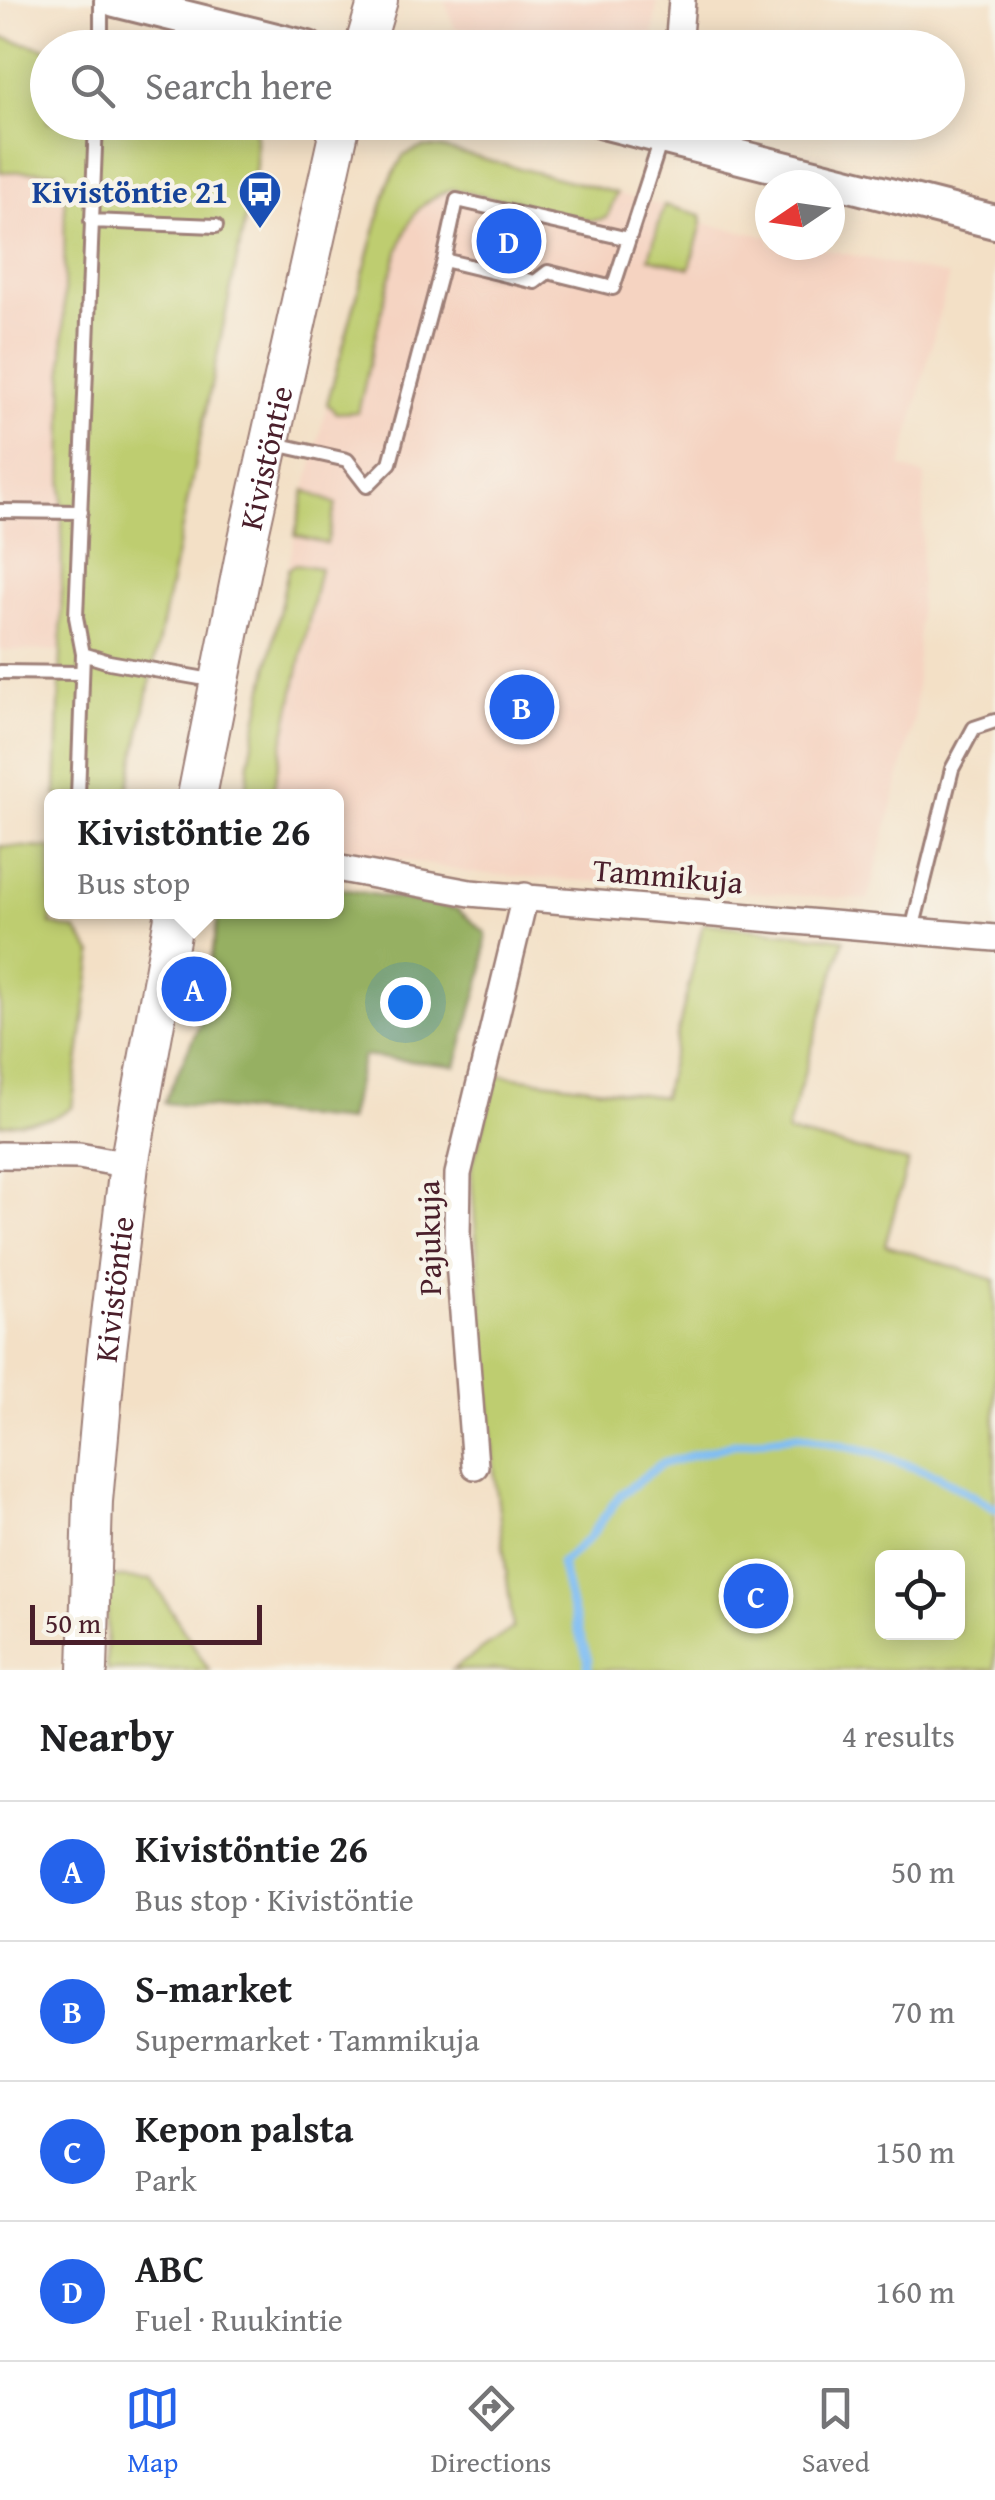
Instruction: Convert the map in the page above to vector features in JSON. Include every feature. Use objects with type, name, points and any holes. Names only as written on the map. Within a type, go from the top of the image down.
[{"type":"main road","points":[[369,30],[378,0]]},
{"type":"main road","name":"Kivistöntie","points":[[198,789],[336,140]]},
{"type":"main road","name":"Kivistöntie","points":[[88,1670],[93,1501],[129,1165],[174,919]]},
{"type":"street","points":[[115,0],[236,30]]},
{"type":"street","points":[[680,30],[682,0]]},
{"type":"street","points":[[700,140],[995,222]]},
{"type":"street","name":"Tammikuja","points":[[344,869],[470,892],[995,938]]},
{"type":"street","name":"Pajukuja","points":[[475,1466],[457,1236],[458,1174],[525,896]]},
{"type":"street","points":[[0,1155],[79,1156],[129,1165]]},
{"type":"lane","points":[[101,0],[101,30]]},
{"type":"lane","points":[[78,789],[83,654],[76,617],[95,140]]},
{"type":"lane","points":[[444,260],[535,282],[548,272],[613,288],[661,140]]},
{"type":"lane","points":[[269,442],[347,460],[367,486],[390,463],[457,200],[629,239]]},
{"type":"lane","points":[[92,220],[216,226]]},
{"type":"lane","points":[[0,510],[81,512]]},
{"type":"lane","points":[[83,654],[220,682]]},
{"type":"lane","points":[[0,672],[82,673]]},
{"type":"lane","points":[[912,930],[952,769],[974,728],[995,721]]},
{"type":"shaded area","points":[[444,0],[657,0],[654,30],[455,28]]},
{"type":"shaded area","points":[[423,147],[441,148],[700,215],[702,223],[755,234],[755,260],[845,260],[845,253],[949,276],[901,467],[925,476],[915,717],[868,900],[471,873],[344,847],[344,789],[247,789],[295,535],[388,184],[403,156]]},
{"type":"shaded area","points":[[65,171],[61,651],[0,650],[0,172]]},
{"type":"green space","points":[[0,37],[30,45],[30,140],[256,140],[256,166],[128,789],[56,789],[65,171],[0,172]]},
{"type":"green space","points":[[423,147],[441,148],[617,193],[607,218],[592,221],[452,189],[426,202],[409,224],[400,247],[358,412],[336,413],[327,404],[388,184],[403,156]]},
{"type":"green space","points":[[664,205],[701,215],[690,268],[649,258]]},
{"type":"green space","points":[[305,490],[336,504],[327,544],[295,535]]},
{"type":"green space","points":[[296,564],[320,568],[273,789],[247,789],[249,762],[288,569]]},
{"type":"green space","points":[[0,846],[44,848],[44,919],[76,930],[93,954],[72,1108],[52,1118],[0,1125]]},
{"type":"green space","points":[[344,889],[457,909],[486,933],[483,972],[456,1066],[363,1056],[348,1121],[164,1103],[200,1023],[218,919],[344,919]]},
{"type":"green space","points":[[703,923],[844,939],[787,1132],[908,1162],[885,1245],[995,1280],[995,1670],[452,1670],[513,1628],[493,1461],[471,1169],[498,1075],[663,1097]]},
{"type":"green space","points":[[108,1577],[152,1580],[209,1670],[106,1670]]},
{"type":"waterway","points":[[588,1670],[561,1563],[589,1538],[620,1495],[661,1464],[734,1444],[797,1435],[872,1452],[938,1476],[995,1508]]},
{"type":"place","name":"Kivistöntie 21","points":[[260,230]]},
{"type":"place","name":"ABC","points":[[509,241]]},
{"type":"place","name":"S-market","points":[[522,707]]},
{"type":"place","name":"Kivistöntie 26","points":[[194,989]]},
{"type":"place","name":"Kepon palsta","points":[[756,1596]]}]
